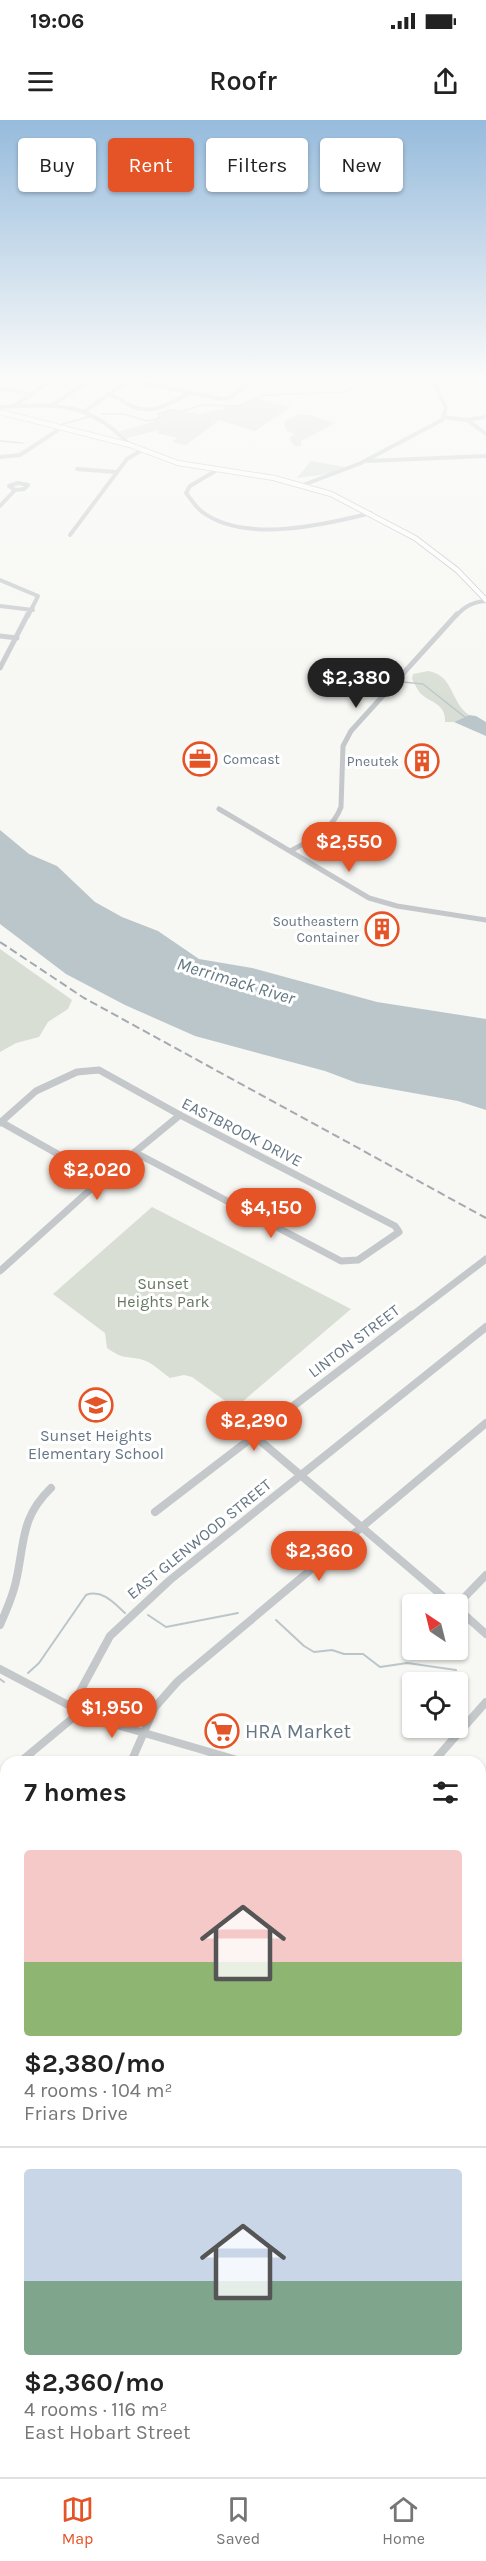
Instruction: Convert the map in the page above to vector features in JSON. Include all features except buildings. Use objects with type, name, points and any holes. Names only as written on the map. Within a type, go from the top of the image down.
[{"type":"main road","points":[[309,487],[338,497],[422,543],[457,570],[486,601]]},
{"type":"street","points":[[70,535],[105,487]]},
{"type":"street","points":[[190,487],[186,494],[208,515],[229,524],[248,528],[329,523],[369,513]]},
{"type":"street","points":[[0,506],[15,490]]},
{"type":"street","points":[[0,580],[37,594],[38,598],[0,667]]},
{"type":"street","points":[[290,851],[323,832],[338,816],[341,807],[341,758],[347,737],[463,608],[474,602],[481,594]]},
{"type":"street","points":[[474,602],[486,601]]},
{"type":"street","points":[[0,606],[33,609]]},
{"type":"street","points":[[0,636],[17,638]]},
{"type":"street","points":[[219,809],[376,900],[486,920]]},
{"type":"street","name":"EASTBROOK DRIVE","points":[[1,1122],[36,1091],[82,1071],[94,1069],[104,1071],[180,1115],[395,1226],[399,1232],[358,1260],[341,1261],[136,1153]]},
{"type":"street","points":[[0,1271],[102,1179],[180,1115]]},
{"type":"street","points":[[1,1122],[102,1179]]},
{"type":"street","name":"LINTON STREET","points":[[155,1512],[486,1259]]},
{"type":"street","name":"EAST GLENWOOD STREET","points":[[76,1710],[102,1648],[115,1630],[170,1580],[486,1328]]},
{"type":"street","points":[[223,1409],[442,1594]]},
{"type":"street","points":[[133,1756],[155,1707],[178,1681],[486,1423]]},
{"type":"street","points":[[0,1625],[15,1585],[24,1525],[37,1501],[51,1488]]},
{"type":"street","points":[[468,1594],[486,1575]]},
{"type":"street","points":[[468,1617],[486,1634]]},
{"type":"street","points":[[0,1669],[76,1710],[142,1734],[222,1756]]},
{"type":"street","points":[[438,1756],[486,1702]]},
{"type":"street","points":[[26,1756],[76,1710]]},
{"type":"green space","points":[[428,671],[443,678],[458,703],[469,715],[454,722],[445,722],[445,716],[440,707],[420,693],[412,679],[413,674]]},
{"type":"green space","points":[[0,949],[72,1000],[68,1009],[48,1022],[39,1037],[16,1043],[0,1052]]},
{"type":"green space","name":"Sunset Heights Park","points":[[152,1207],[351,1309],[235,1408],[192,1377],[184,1375],[170,1378],[144,1360],[117,1354],[107,1348],[105,1333],[53,1294]]},
{"type":"water","points":[[469,715],[486,722],[486,736],[454,722]]},
{"type":"water","name":"Merrimack River","points":[[0,830],[29,854],[57,866],[95,902],[122,917],[158,931],[199,959],[252,968],[377,1002],[486,1019],[486,1110],[458,1101],[357,1083],[325,1071],[195,1036],[125,1005],[66,974],[0,924]]},
{"type":"waterway","points":[[366,666],[379,675],[394,680]]},
{"type":"waterway","points":[[403,682],[423,684],[466,718]]},
{"type":"waterway","points":[[28,1673],[39,1663],[86,1595],[102,1595],[125,1613]]},
{"type":"waterway","points":[[148,1615],[166,1627],[238,1613]]},
{"type":"waterway","points":[[276,1620],[304,1646],[314,1652],[332,1650],[344,1654],[363,1654],[380,1667],[407,1663],[456,1670]]},
{"type":"waterway","points":[[0,1679],[4,1682]]},
{"type":"railway","points":[[0,942],[84,998],[486,1218]]},
{"type":"place","name":"Comcast","points":[[200,759]]},
{"type":"place","name":"Pneutek","points":[[422,761]]},
{"type":"place","name":"Southeastern Container","points":[[382,929]]},
{"type":"place","name":"Sunset Heights Elementary School","points":[[96,1405]]},
{"type":"place","name":"HRA Market","points":[[222,1731]]}]
